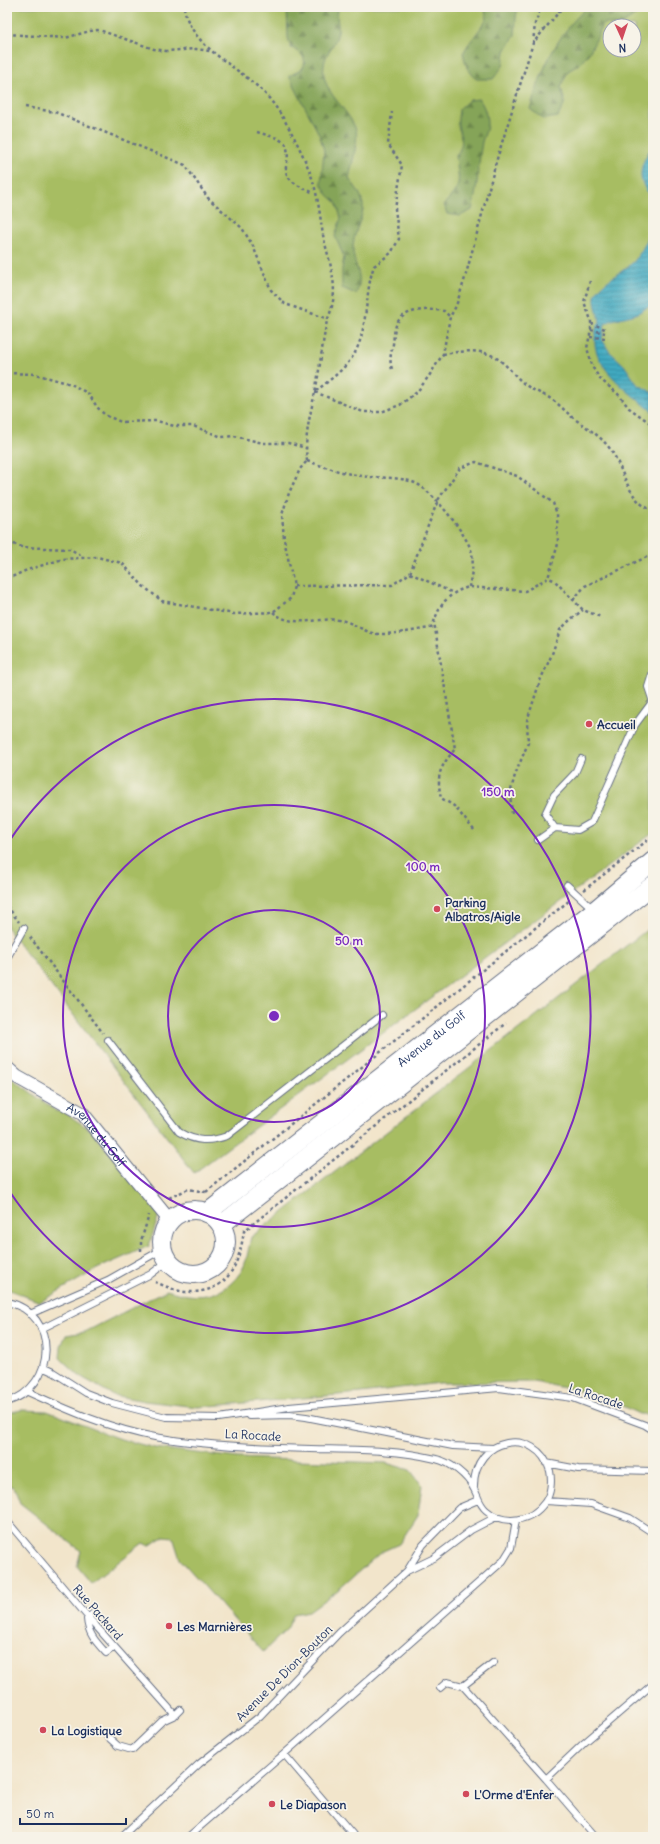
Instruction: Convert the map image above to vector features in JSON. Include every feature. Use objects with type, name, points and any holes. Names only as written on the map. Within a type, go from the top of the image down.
[{"type":"street","name":"Avenue du Golf","points":[[207,1212],[595,910],[653,862]]},
{"type":"street","name":"Avenue du Golf","points":[[221,1225],[653,885]]},
{"type":"street","name":"Avenue du Golf","points":[[7,1068],[17,1077],[83,1114],[170,1221]]},
{"type":"street","points":[[194,1210],[207,1212],[217,1219],[221,1225],[226,1235],[226,1246],[218,1263],[210,1270],[199,1273],[188,1273],[178,1269],[166,1255],[162,1241],[164,1230],[170,1221],[179,1214],[194,1210]]},
{"type":"lane","points":[[538,840],[555,828],[578,830],[592,822],[635,725],[653,702],[648,687],[653,671]]},
{"type":"lane","points":[[555,828],[545,814],[554,795],[575,773],[581,759]]},
{"type":"lane","points":[[567,884],[595,910]]},
{"type":"lane","points":[[7,958],[24,928]]},
{"type":"lane","points":[[108,1040],[179,1132],[200,1141],[214,1140],[226,1136],[382,1015]]},
{"type":"lane","points":[[30,1314],[166,1255]]},
{"type":"lane","points":[[41,1329],[151,1274],[166,1255]]},
{"type":"lane","points":[[7,1302],[20,1307],[30,1314],[41,1329],[46,1342],[44,1368],[38,1381],[28,1392],[7,1402]]},
{"type":"lane","name":"La Rocade","points":[[44,1368],[86,1393],[112,1404],[139,1412],[166,1417],[219,1418],[290,1415],[453,1446],[492,1448]]},
{"type":"lane","name":"La Rocade","points":[[219,1418],[289,1407],[499,1388],[573,1398],[653,1429]]},
{"type":"lane","name":"La Rocade","points":[[28,1392],[110,1425],[156,1437],[229,1445],[383,1451],[431,1458],[440,1460],[454,1467],[474,1488]]},
{"type":"lane","points":[[504,1443],[516,1443],[528,1446],[538,1453],[546,1462],[550,1472],[551,1482],[546,1501],[538,1510],[528,1517],[516,1520],[496,1517],[486,1510],[478,1500],[474,1488],[474,1476],[477,1465],[483,1455],[492,1448],[504,1443]]},
{"type":"lane","points":[[546,1462],[578,1469],[653,1471]]},
{"type":"lane","name":"Avenue De Dion-Bouton","points":[[121,1837],[199,1764],[260,1716],[339,1634],[407,1571],[423,1545],[448,1518],[459,1508],[478,1500]]},
{"type":"lane","points":[[546,1501],[591,1504],[630,1518],[653,1534]]},
{"type":"lane","name":"Avenue De Dion-Bouton","points":[[407,1571],[434,1558],[471,1530],[496,1517]]},
{"type":"lane","points":[[188,1837],[503,1561],[511,1548],[516,1520]]},
{"type":"lane","name":"Rue Packard","points":[[7,1521],[88,1617],[175,1715]]},
{"type":"lane","points":[[94,1612],[87,1619],[87,1629],[95,1642],[106,1654],[114,1647]]},
{"type":"lane","points":[[463,1686],[494,1662]]},
{"type":"lane","points":[[440,1688],[447,1682],[463,1686],[596,1837]]},
{"type":"lane","points":[[546,1780],[584,1743],[653,1684]]},
{"type":"lane","points":[[107,1736],[118,1746],[132,1750],[162,1721],[175,1715],[180,1710]]},
{"type":"lane","points":[[284,1754],[354,1837]]},
{"type":"path","points":[[7,579],[27,570],[63,558],[98,557],[122,563],[143,586],[162,601],[234,614],[273,612],[291,598],[294,586],[284,539],[282,515],[289,493],[300,469],[307,461],[306,448],[308,424],[328,319],[332,306],[334,282],[315,193],[307,167],[275,106],[255,84],[210,51],[192,28],[187,19],[184,7]]},
{"type":"path","points":[[315,392],[363,412],[381,412],[400,404],[417,392],[443,354],[450,317],[456,306],[465,278],[496,162],[533,43],[535,24],[541,7]]},
{"type":"path","points":[[533,43],[563,7]]},
{"type":"path","points":[[7,34],[65,38],[99,30],[154,49],[196,49],[210,51]]},
{"type":"path","points":[[25,107],[55,112],[185,165],[208,198],[236,221],[244,231],[253,246],[264,276],[279,300],[285,304],[309,311],[328,319]]},
{"type":"path","points":[[315,392],[347,365],[352,357],[360,338],[374,266],[391,253],[398,239],[395,209],[402,165],[388,144],[392,112]]},
{"type":"path","points":[[257,132],[277,138],[284,143],[288,155],[286,169],[290,178],[294,183],[315,193]]},
{"type":"path","points":[[590,281],[584,302],[591,323],[588,354],[597,374],[618,394],[629,408],[653,425]]},
{"type":"path","points":[[392,369],[390,362],[395,327],[400,319],[414,312],[430,309],[444,311],[450,317]]},
{"type":"path","points":[[591,323],[607,330]]},
{"type":"path","points":[[591,330],[605,333]]},
{"type":"path","points":[[590,337],[605,338]]},
{"type":"path","points":[[443,354],[466,351],[487,353],[501,359],[514,375],[530,388],[552,399],[599,435],[612,451],[622,470],[632,495],[647,509],[653,510]]},
{"type":"path","points":[[7,373],[35,374],[72,384],[89,394],[105,416],[121,422],[157,421],[174,426],[193,426],[222,437],[234,436],[263,443],[288,443],[306,448]]},
{"type":"path","points":[[307,461],[341,472],[370,477],[396,478],[416,483],[438,500],[472,552],[473,566],[469,587]]},
{"type":"path","points":[[294,586],[392,585],[410,573],[438,500],[460,468],[476,462],[517,476],[553,503],[557,514],[558,544],[548,578],[525,591],[469,587],[453,593],[446,598],[437,613],[434,622],[455,749],[440,768],[438,782],[441,798],[454,806],[474,830]]},
{"type":"path","points":[[8,542],[22,547],[70,548],[85,558]]},
{"type":"path","points":[[573,600],[585,586],[653,554]]},
{"type":"path","points":[[410,573],[453,593]]},
{"type":"path","points":[[548,578],[554,580],[583,610],[601,617]]},
{"type":"path","points":[[512,814],[510,794],[515,775],[528,743],[527,721],[540,681],[552,654],[560,630],[583,610]]},
{"type":"path","points":[[273,612],[281,619],[296,622],[324,619],[342,620],[378,635],[435,627]]},
{"type":"path","points":[[206,1192],[578,894],[653,836]]},
{"type":"path","points":[[7,906],[108,1040]]},
{"type":"path","points":[[169,1198],[188,1189],[213,1194]]},
{"type":"path","points":[[141,1253],[141,1241],[151,1212]]},
{"type":"path","points":[[154,1282],[186,1292],[214,1288],[227,1279],[237,1263],[244,1231]]},
{"type":"green space","points":[[7,7],[653,7],[653,833],[194,1173],[7,928]]},
{"type":"green space","points":[[287,7],[339,7],[337,14],[337,35],[326,56],[324,75],[330,91],[347,114],[357,134],[356,147],[349,179],[361,196],[363,205],[361,219],[353,244],[353,255],[359,276],[356,294],[342,288],[342,269],[344,257],[335,236],[341,218],[336,202],[328,195],[321,183],[324,151],[320,136],[289,76],[301,70],[304,66],[304,59],[298,51],[291,48],[288,38]]},
{"type":"green space","points":[[484,7],[518,7],[515,35],[505,51],[503,66],[493,79],[476,79],[467,68],[463,53],[487,18]]},
{"type":"green space","points":[[587,7],[638,7],[635,16],[632,18],[602,18],[602,25],[599,34],[589,53],[580,64],[568,71],[561,87],[565,102],[558,117],[543,119],[530,109],[540,79],[551,54],[566,30]]},
{"type":"green space","points":[[479,99],[485,111],[487,125],[482,142],[476,193],[472,210],[460,216],[447,214],[444,204],[455,192],[458,182],[456,156],[461,147],[462,141],[458,123],[459,109],[469,100]]},
{"type":"green space","points":[[653,925],[653,1415],[639,1414],[597,1394],[534,1382],[439,1383],[361,1393],[198,1407],[144,1401],[113,1395],[78,1375],[60,1358],[61,1346],[66,1335],[85,1332],[167,1290],[197,1296],[216,1293],[225,1288],[233,1282],[240,1273],[246,1261],[251,1237]]},
{"type":"green space","points":[[7,1075],[58,1112],[61,1110],[92,1131],[159,1215],[149,1246],[99,1268],[40,1302],[7,1289]]},
{"type":"green space","points":[[21,1410],[47,1411],[117,1438],[155,1448],[238,1458],[386,1463],[410,1470],[422,1485],[418,1515],[399,1544],[381,1552],[338,1590],[309,1611],[294,1614],[287,1629],[263,1652],[180,1559],[173,1537],[164,1536],[149,1546],[143,1543],[91,1583],[77,1566],[81,1551],[20,1503],[14,1487],[7,1485],[7,1413]]},
{"type":"water","points":[[653,145],[653,201],[644,186],[641,179],[641,174],[643,163]]},
{"type":"water","points":[[653,222],[653,304],[636,314],[612,320],[605,324],[602,339],[609,351],[624,365],[637,384],[653,393],[653,412],[624,388],[606,369],[599,359],[595,348],[595,336],[597,326],[600,322],[595,297],[597,292],[606,282],[632,264],[636,259],[646,241]]},
{"type":"place","name":"Accueil","points":[[589,724]]},
{"type":"place","name":"Parking Albatros/Aigle","points":[[437,909]]},
{"type":"place","name":"Les Marnières","points":[[169,1626]]},
{"type":"place","name":"La Logistique","points":[[43,1730]]},
{"type":"place","name":"L'Orme d'Enfer","points":[[466,1794]]},
{"type":"place","name":"Le Diapason","points":[[272,1804]]}]
